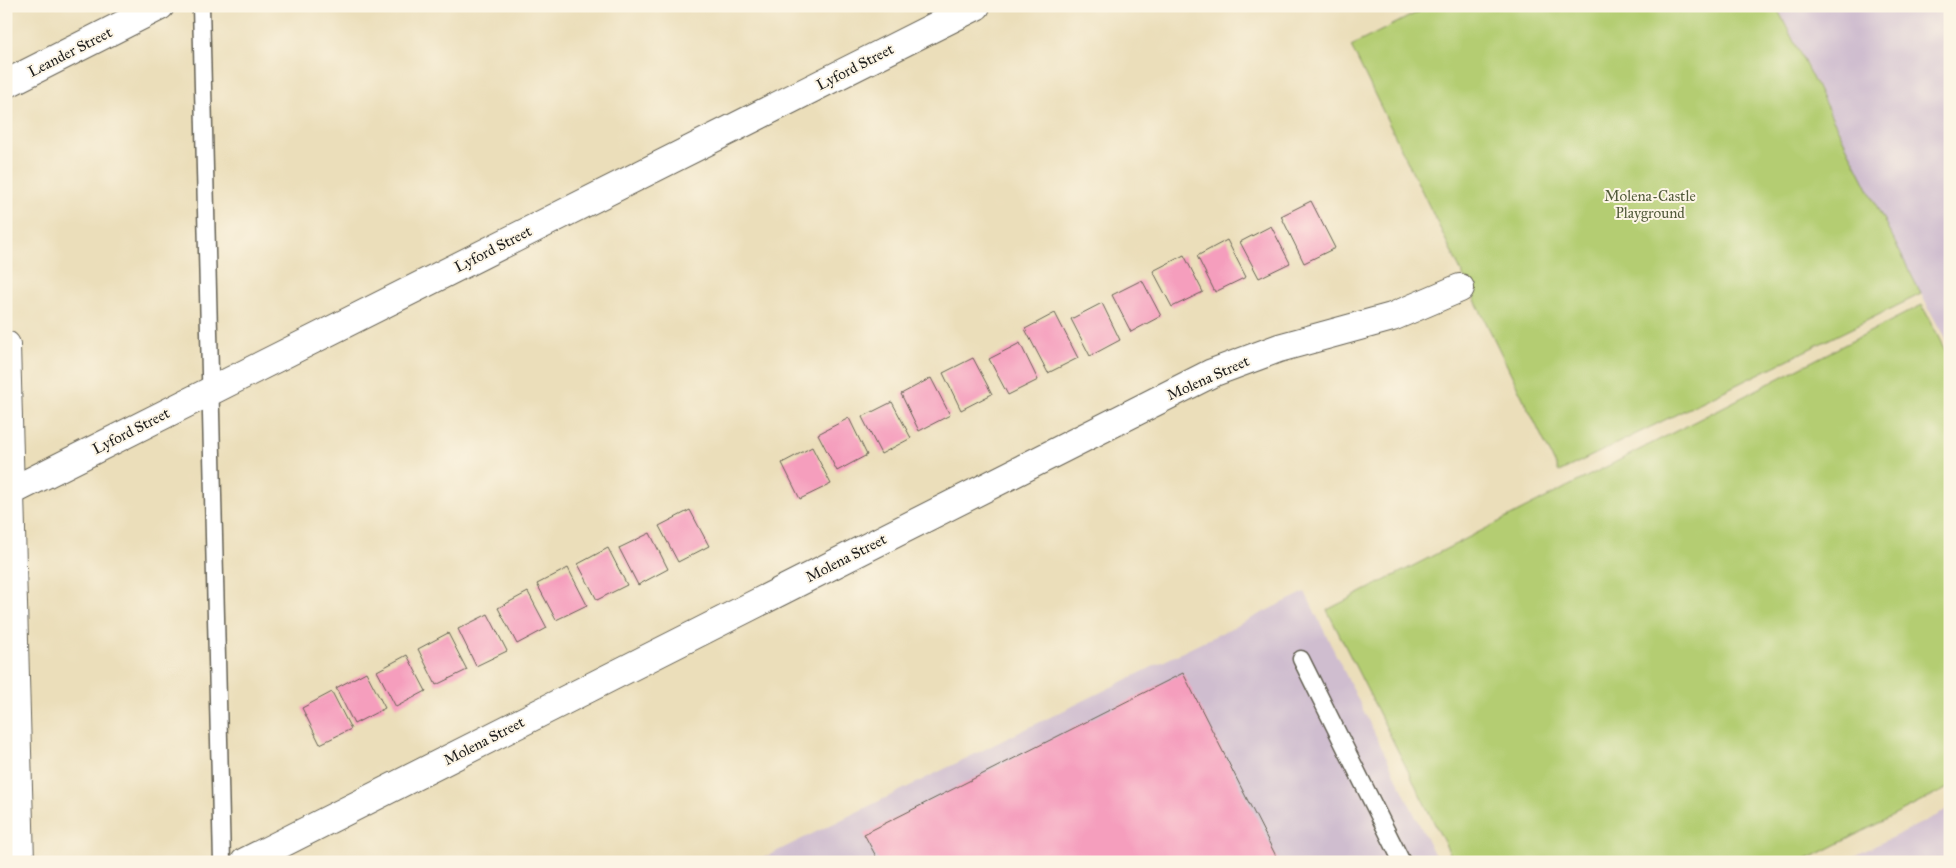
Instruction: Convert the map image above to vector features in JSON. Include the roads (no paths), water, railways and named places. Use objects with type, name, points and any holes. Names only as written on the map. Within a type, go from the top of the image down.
[{"type":"street","name":"Leander Street","points":[[6,84],[160,6]]},
{"type":"street","name":"Lyford Street","points":[[10,492],[976,6]]},
{"type":"street","name":"Molena Street","points":[[245,862],[1212,373],[1279,348],[1392,317],[1460,288]]},
{"type":"street","points":[[6,345],[10,492],[10,638],[20,862]]},
{"type":"lane","points":[[201,6],[222,862]]},
{"type":"lane","points":[[1300,660],[1402,862]]},
{"type":"park label","name":"Molena-Castle Playground","points":[[1650,204]]}]
